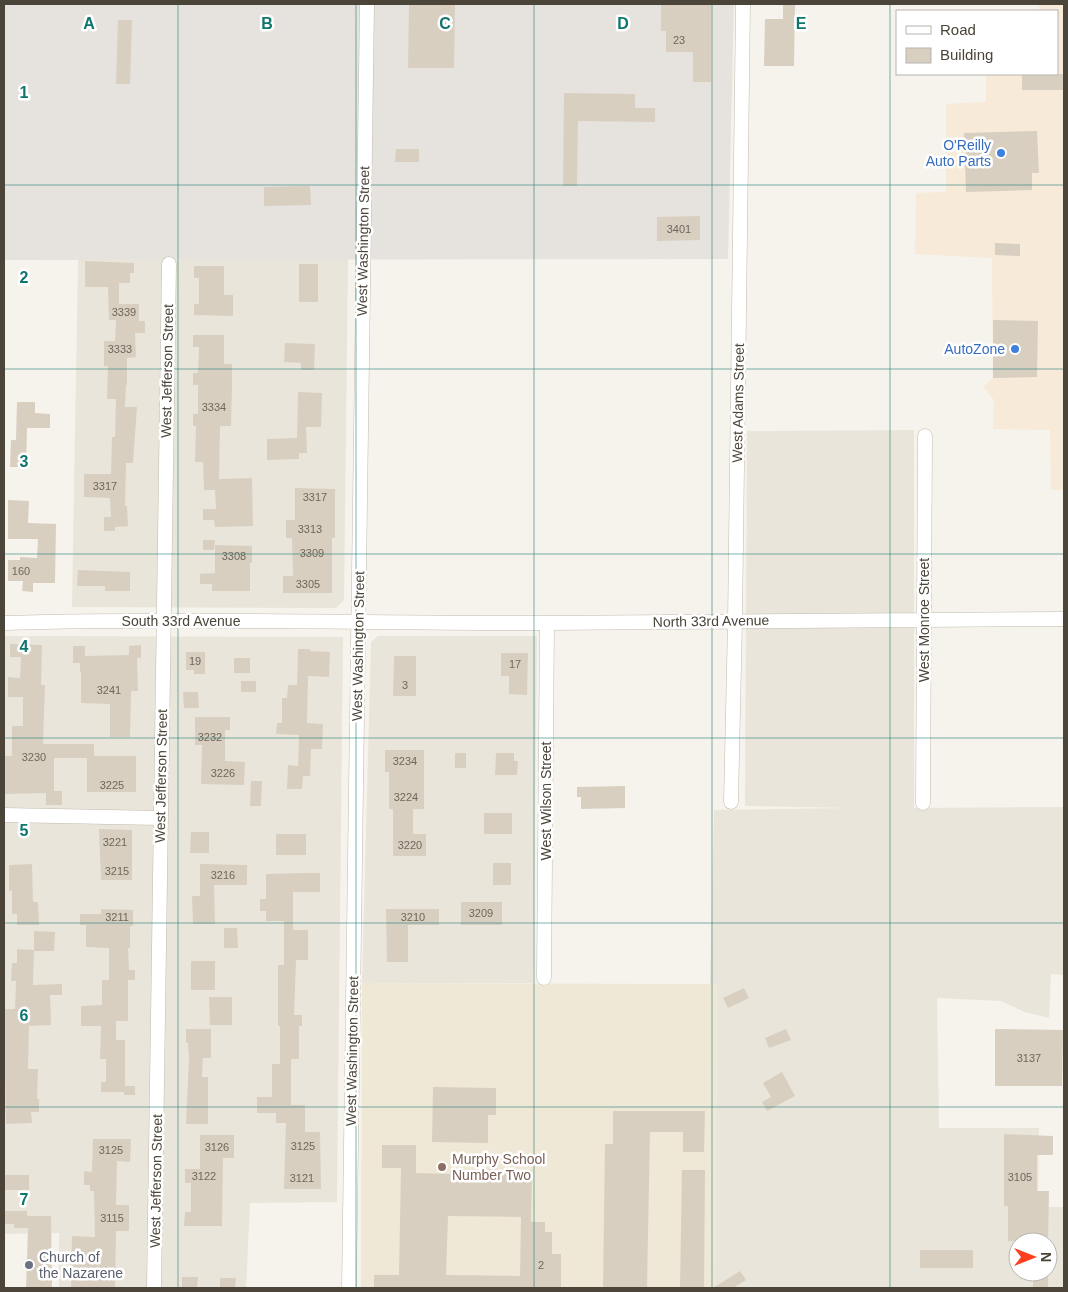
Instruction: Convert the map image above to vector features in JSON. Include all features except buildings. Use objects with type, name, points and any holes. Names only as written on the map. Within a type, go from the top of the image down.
[{"type":"street","name":"West Washington Street","points":[[349,1288],[367,4]]},
{"type":"street","name":"West Adams Street","points":[[732,802],[743,4]]},
{"type":"street","name":"West Jefferson Street","points":[[154,1288],[169,264]]},
{"type":"street","name":"West Monroe Street","points":[[922,803],[925,436]]},
{"type":"street","name":"North 33rd Avenue","points":[[358,621],[547,623],[1064,619]]},
{"type":"street","name":"South 33rd Avenue","points":[[4,623],[358,621]]},
{"type":"street","name":"West Wilson Street","points":[[544,978],[547,623]]},
{"type":"street","points":[[4,815],[160,818]]},
{"type":"shaded area","points":[[4,4],[734,4],[728,259],[4,260]]},
{"type":"shaded area","points":[[1039,4],[1064,4],[1064,490],[1051,490],[1050,430],[993,429],[994,400],[983,387],[993,378],[992,258],[915,254],[916,193],[946,192],[946,104],[986,102],[986,75],[1058,75],[1058,10],[1039,10]]},
{"type":"shaded area","points":[[348,259],[344,600],[336,608],[72,607],[78,260]]},
{"type":"shaded area","points":[[914,430],[914,808],[1064,807],[1064,975],[1051,974],[1049,1018],[1025,1012],[1001,1001],[937,998],[939,1128],[1039,1128],[1038,1207],[1064,1207],[1064,1288],[715,1288],[717,985],[710,984],[714,810],[852,808],[745,806],[747,431]]},
{"type":"shaded area","points":[[4,636],[343,637],[337,1202],[250,1203],[246,1288],[59,1288],[59,1233],[4,1234]]},
{"type":"shaded area","points":[[378,636],[537,636],[533,983],[362,983],[371,642]]},
{"type":"shaded area","points":[[362,983],[717,984],[715,1288],[361,1288]]},
{"type":"place","name":"O'Reilly Auto Parts","points":[[1001,153]]},
{"type":"place","name":"AutoZone","points":[[1015,349]]},
{"type":"place","name":"Murphy School Number Two","points":[[442,1167]]},
{"type":"place","name":"Church of the Nazarene","points":[[29,1265]]}]
